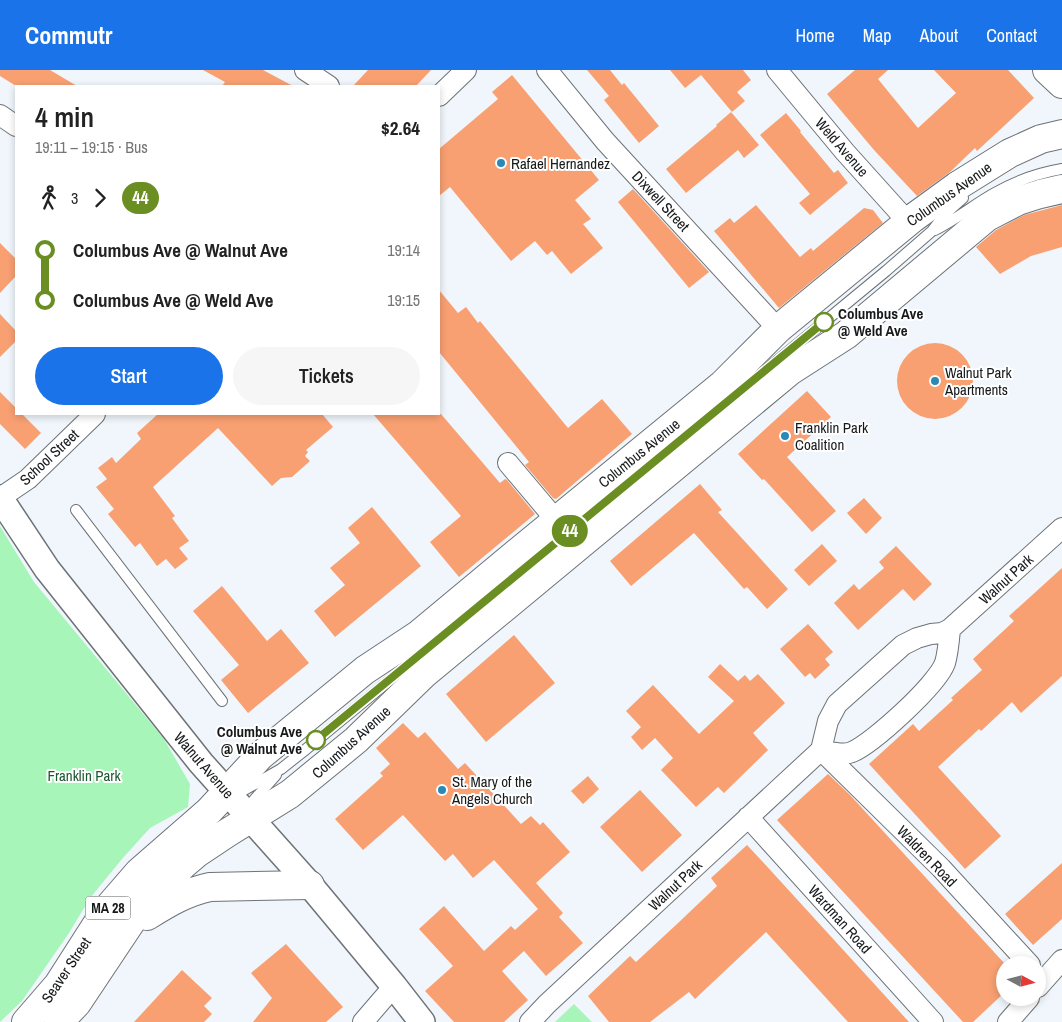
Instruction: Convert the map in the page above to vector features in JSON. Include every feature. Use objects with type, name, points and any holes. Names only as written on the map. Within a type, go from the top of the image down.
[{"type":"main road","points":[[1047,70],[1062,84]]},
{"type":"main road","name":"Columbus Avenue","points":[[233,806],[267,751],[365,670],[418,635],[723,384],[778,329],[920,227],[957,186],[1026,145],[1062,134]]},
{"type":"main road","name":"Columbus Avenue","points":[[233,806],[290,794],[356,740],[424,674],[476,630],[790,371],[846,335],[982,221],[1002,208],[1018,201],[1062,189]]},
{"type":"main road","name":"Seaver Street","points":[[59,1022],[77,1002],[139,910],[197,853],[226,832],[233,806]]},
{"type":"main road","name":"Seaver Street","points":[[26,1022],[58,985],[106,910],[139,872],[233,806]]},
{"type":"main road","points":[[125,930],[172,901],[194,890],[221,886],[310,885]]},
{"type":"street","points":[[305,70],[328,85]]},
{"type":"street","points":[[440,95],[466,70]]},
{"type":"street","name":"Dixwell Street","points":[[547,70],[605,141],[778,329]]},
{"type":"street","name":"Weld Avenue","points":[[777,70],[845,152],[920,227]]},
{"type":"street","points":[[0,115],[15,125]]},
{"type":"street","name":"School Street","points":[[0,498],[28,479],[94,415]]},
{"type":"street","points":[[508,462],[556,520]]},
{"type":"street","name":"Walnut Avenue","points":[[0,498],[47,569],[233,806],[310,885],[422,1022]]},
{"type":"street","name":"Walnut Park","points":[[530,1022],[547,1004],[822,750],[828,721],[837,704],[904,646],[917,638],[942,633],[950,629],[1062,528]]},
{"type":"street","points":[[822,750],[845,754],[873,740],[935,681],[945,664],[950,629]]},
{"type":"street","name":"Waldren Road","points":[[822,750],[941,868],[1022,956]]},
{"type":"street","name":"Wardman Road","points":[[748,817],[933,1022]]},
{"type":"street","points":[[1046,975],[1062,960]]},
{"type":"street","points":[[363,1022],[394,986]]},
{"type":"street","points":[[1008,1022],[1022,1006]]},
{"type":"lane","name":"Columbus Avenue","points":[[979,185],[1009,165],[1039,152]]},
{"type":"lane","name":"Columbus Avenue","points":[[920,227],[952,222],[995,193],[1011,185],[1033,176],[1062,169]]},
{"type":"lane","name":"Columbus Avenue","points":[[233,806],[424,652],[920,227],[945,214],[969,192]]},
{"type":"lane","points":[[76,510],[222,701]]},
{"type":"lane","name":"Columbus Avenue","points":[[233,806],[281,769]]},
{"type":"green space","name":"Franklin Park","points":[[0,526],[34,582],[164,739],[190,784],[188,807],[150,828],[122,859],[90,898],[69,933],[22,1001],[0,1022]]},
{"type":"green space","points":[[574,1004],[592,1022],[555,1022]]},
{"type":"building","points":[[0,70],[50,70],[75,85],[15,85],[0,76]]},
{"type":"building","points":[[203,70],[263,70],[291,85],[223,85],[225,82]]},
{"type":"building","points":[[368,70],[431,70],[417,85],[354,85]]},
{"type":"building","points":[[587,70],[610,70],[622,85],[624,83],[659,126],[639,143],[604,100],[609,96]]},
{"type":"building","points":[[670,70],[743,70],[751,80],[737,92],[745,101],[732,112],[701,75],[685,88]]},
{"type":"building","points":[[855,70],[888,70],[878,79],[918,128],[956,93],[934,70],[1008,70],[1034,98],[977,151],[975,148],[950,172],[917,196],[874,150],[827,94]]},
{"type":"building","points":[[512,75],[599,180],[575,200],[591,219],[583,224],[603,248],[571,274],[552,251],[547,255],[535,241],[511,261],[450,187],[440,195],[440,148],[498,99],[492,92]]},
{"type":"building","points":[[731,112],[759,145],[744,158],[738,150],[686,193],[666,169]]},
{"type":"building","points":[[786,113],[834,173],[838,170],[848,183],[810,215],[799,203],[810,194],[760,135]]},
{"type":"building","points":[[633,189],[709,272],[689,288],[618,202]]},
{"type":"building","points":[[756,205],[800,257],[811,248],[813,251],[864,208],[873,210],[883,223],[779,308],[714,231],[730,218],[734,223]]},
{"type":"building","points":[[1062,205],[1062,247],[1031,256],[1000,274],[976,247],[996,230],[1024,215]]},
{"type":"building","points":[[0,243],[15,258],[15,277],[0,293]]},
{"type":"building","points":[[440,291],[458,313],[466,307],[478,323],[480,321],[568,428],[602,399],[632,434],[556,499],[553,498],[525,465],[529,462],[440,353]]},
{"type":"building","points":[[0,314],[15,330],[15,342],[0,357]]},
{"type":"building","name":"Walnut Park Apartments","points":[[935,343],[950,346],[962,354],[970,366],[973,381],[970,396],[962,408],[950,416],[935,419],[920,416],[908,408],[900,396],[897,381],[900,366],[908,354],[920,346]]},
{"type":"building","points":[[807,391],[831,417],[787,457],[836,511],[812,532],[764,479],[762,480],[738,454]]},
{"type":"building","points":[[0,392],[15,407],[15,415],[23,415],[41,433],[25,449],[0,424]]},
{"type":"building","points":[[441,414],[500,483],[505,479],[507,480],[535,514],[459,577],[430,542],[461,516],[374,415]]},
{"type":"building","points":[[157,415],[323,415],[333,427],[306,450],[308,452],[305,456],[310,461],[292,477],[281,478],[272,486],[218,428],[153,487],[175,516],[172,518],[189,541],[179,548],[188,559],[175,569],[166,559],[157,566],[140,543],[135,547],[108,514],[114,509],[96,487],[107,479],[98,468],[112,457],[116,463],[141,439],[137,433]]},
{"type":"building","points":[[700,484],[722,510],[718,512],[788,589],[767,609],[747,587],[744,589],[694,533],[631,586],[610,561]]},
{"type":"building","points":[[864,498],[882,518],[866,534],[847,513]]},
{"type":"building","points":[[372,507],[421,566],[335,637],[314,611],[345,585],[330,568],[360,543],[348,528]]},
{"type":"building","points":[[822,544],[837,561],[809,586],[794,570]]},
{"type":"building","points":[[896,546],[932,584],[914,601],[903,589],[858,630],[834,603],[854,584],[859,590],[884,568],[879,562]]},
{"type":"building","points":[[1062,568],[1062,676],[1021,713],[1012,702],[938,767],[1001,836],[965,869],[869,764],[913,724],[919,731],[953,700],[951,698],[982,670],[973,659],[1014,621],[1009,616]]},
{"type":"building","points":[[222,586],[267,641],[281,629],[309,663],[248,713],[221,680],[239,665],[193,611]]},
{"type":"building","points":[[808,624],[833,652],[825,659],[830,665],[815,679],[810,673],[805,677],[780,649]]},
{"type":"building","points":[[514,635],[555,683],[486,742],[446,694]]},
{"type":"building","points":[[720,664],[738,681],[745,675],[750,681],[758,674],[785,703],[753,733],[768,750],[724,793],[718,787],[696,807],[661,770],[673,758],[655,738],[642,750],[631,737],[641,727],[626,711],[653,685],[699,734],[734,701],[708,677]]},
{"type":"building","points":[[403,723],[418,738],[425,732],[458,769],[465,763],[521,824],[531,816],[540,825],[543,822],[570,852],[536,883],[563,913],[559,917],[583,943],[546,976],[524,951],[502,971],[528,1000],[504,1022],[454,1022],[425,991],[453,966],[419,929],[444,906],[484,951],[511,926],[515,930],[538,909],[494,860],[473,878],[453,854],[445,861],[403,815],[363,850],[335,819],[383,776],[380,773],[390,764],[376,748]]},
{"type":"building","points":[[828,774],[850,795],[998,956],[996,956],[996,1000],[973,1022],[963,1022],[777,820]]},
{"type":"building","points":[[588,776],[599,789],[583,804],[571,791]]},
{"type":"building","points":[[640,790],[682,835],[642,872],[600,827]]},
{"type":"building","points":[[747,845],[909,1022],[848,1022],[766,932],[695,999],[689,992],[650,1022],[609,1022],[588,996],[630,956],[636,962],[677,924],[717,886],[711,878]]},
{"type":"building","points":[[1062,863],[1062,919],[1033,945],[1005,914]]},
{"type":"building","points":[[286,944],[343,1007],[326,1022],[253,1022],[272,998],[251,973]]},
{"type":"building","points":[[182,970],[212,998],[204,1006],[212,1014],[204,1022],[134,1022]]},
{"type":"bus line","name":"44","points":[[316,740],[824,322]]},
{"type":"place","name":"Rafael Hernandez","points":[[501,163]]},
{"type":"place","name":"Columbus Ave @ Weld Ave","points":[[824,322]]},
{"type":"place","name":"Walnut Park Apartments","points":[[935,381]]},
{"type":"place","name":"Franklin Park Coalition","points":[[785,436]]},
{"type":"place","name":"Columbus Ave @ Walnut Ave","points":[[316,740]]},
{"type":"place","name":"St. Mary of the Angels Church","points":[[442,790]]}]
